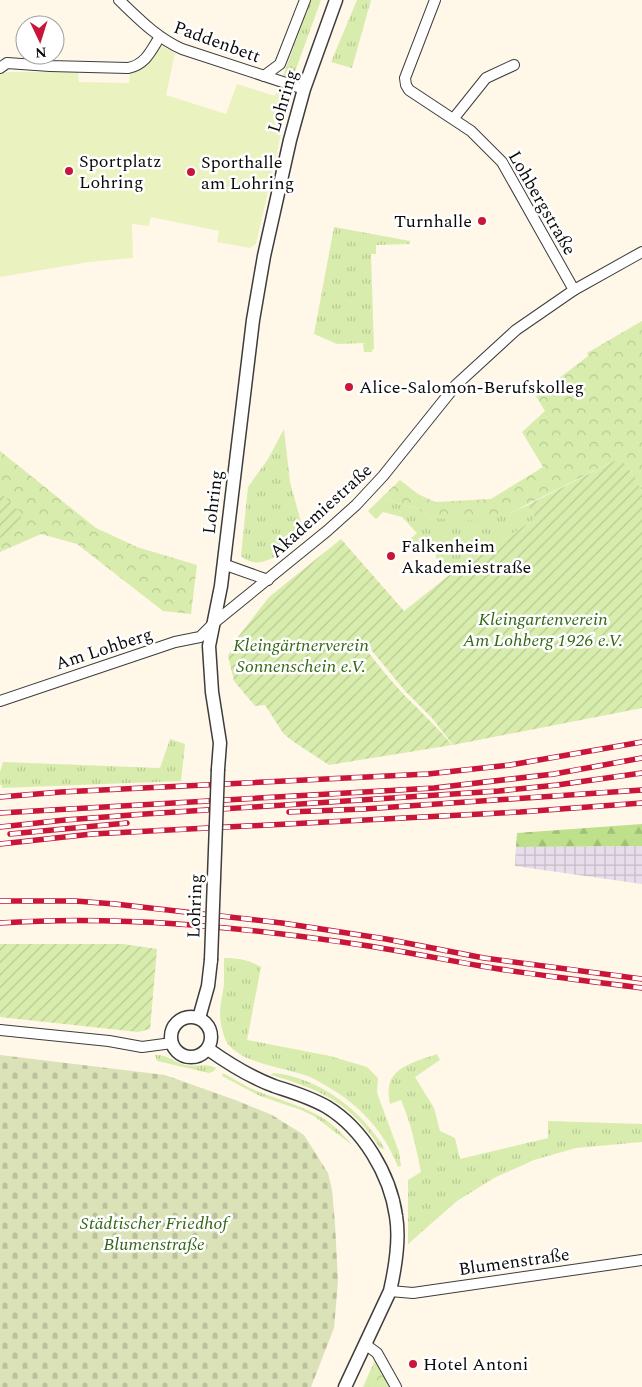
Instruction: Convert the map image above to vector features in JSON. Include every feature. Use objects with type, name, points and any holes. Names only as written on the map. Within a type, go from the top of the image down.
[{"type":"street","name":"Paddenbett","points":[[119,0],[159,38],[182,49],[304,89]]},
{"type":"street","name":"Paddenbett","points":[[264,76],[280,64],[305,0]]},
{"type":"street","name":"Lohring","points":[[199,1018],[208,986],[211,960],[220,743],[212,692],[210,646],[215,622],[256,304],[281,176],[304,89],[336,0]]},
{"type":"street","name":"Lohbergstraße","points":[[434,0],[405,78],[409,90],[471,131],[502,162],[574,290]]},
{"type":"street","name":"Paddenbett","points":[[2,62],[50,66],[128,68],[143,62],[159,38]]},
{"type":"street","points":[[454,118],[486,78],[514,64]]},
{"type":"street","name":"Akademiestraße","points":[[215,622],[327,531],[363,498],[456,385],[516,330],[574,290],[642,252]]},
{"type":"street","name":"Akademiestraße","points":[[222,564],[268,580]]},
{"type":"street","name":"Am Lohberg","points":[[0,701],[175,642],[200,637],[215,622]]},
{"type":"street","points":[[188,1017],[199,1018],[208,1024],[212,1034],[211,1044],[205,1053],[195,1058],[184,1057],[176,1051],[172,1043],[172,1030],[178,1021],[188,1017]]},
{"type":"street","points":[[0,1030],[109,1040],[142,1047],[172,1043]]},
{"type":"street","points":[[208,1049],[244,1073],[314,1100],[339,1115],[357,1133],[375,1158],[393,1198],[397,1218],[394,1270],[390,1292],[345,1387]]},
{"type":"street","name":"Blumenstraße","points":[[390,1292],[413,1293],[642,1260]]},
{"type":"street","points":[[365,1344],[377,1353],[396,1387]]},
{"type":"shaded area","points":[[642,846],[642,884],[515,866],[516,847]]},
{"type":"green space","points":[[311,0],[321,0],[292,80],[283,76]]},
{"type":"green space","points":[[357,0],[371,0],[352,68],[331,62]]},
{"type":"green space","points":[[162,46],[175,53],[166,95],[226,114],[237,84],[275,96],[280,87],[291,90],[256,244],[250,248],[217,242],[219,231],[151,217],[149,226],[132,224],[133,258],[89,262],[0,277],[0,74],[8,72],[78,72],[79,82],[129,83],[130,73],[144,68],[159,47]]},
{"type":"green space","points":[[334,227],[410,241],[410,244],[376,245],[376,254],[371,254],[374,349],[371,350],[373,352],[364,352],[363,344],[365,343],[337,344],[314,334]]},
{"type":"green space","points":[[642,321],[642,491],[627,466],[614,461],[510,513],[478,521],[431,518],[418,509],[381,498],[400,480],[418,494],[435,502],[491,499],[543,467],[522,432],[545,411],[536,396],[588,356],[587,353]]},
{"type":"green space","points":[[284,429],[290,482],[304,533],[274,557],[266,561],[249,561],[241,556],[248,487],[268,459]]},
{"type":"green space","points":[[0,451],[96,528],[137,547],[197,565],[191,614],[163,611],[77,544],[41,534],[0,552]]},
{"type":"green space","name":"Kleingartenverein Am Lohberg 1926 e.V.","points":[[614,461],[621,461],[627,466],[642,491],[642,708],[453,745],[432,718],[406,692],[363,640],[361,643],[388,677],[452,745],[329,765],[283,733],[265,705],[255,706],[234,681],[228,656],[238,637],[269,597],[341,539],[404,611],[452,573],[535,519],[528,505]]},
{"type":"green space","points":[[0,492],[21,513],[21,521],[14,530],[0,538]]},
{"type":"green space","points":[[381,498],[418,509],[431,518],[510,513],[528,505],[535,519],[452,573],[432,566],[437,561],[433,544],[419,546],[413,550],[407,544],[404,544],[417,533],[402,517],[383,512],[376,519],[368,511]]},
{"type":"green space","points":[[170,739],[185,744],[181,781],[2,788],[2,785],[0,785],[0,772],[3,762],[160,768]]},
{"type":"green space","points":[[642,824],[642,846],[516,847],[517,833]]},
{"type":"green space","points":[[0,944],[123,944],[157,949],[150,1029],[138,1032],[0,1017]]},
{"type":"green space","points":[[224,958],[243,960],[261,967],[247,1040],[330,1056],[367,1067],[378,1078],[377,1093],[399,1152],[401,1166],[398,1167],[374,1125],[352,1103],[310,1077],[249,1059],[229,1045],[224,1036],[220,1016],[224,984]]},
{"type":"green space","points":[[437,1054],[440,1060],[415,1077],[434,1108],[440,1131],[455,1138],[460,1159],[548,1138],[548,1121],[642,1124],[642,1142],[576,1148],[534,1160],[494,1178],[457,1201],[408,1244],[408,1180],[421,1172],[405,1109],[401,1100],[390,1104],[389,1087],[395,1074],[401,1069]]},
{"type":"green space","name":"Städtischer Friedhof Blumenstraße","points":[[0,1055],[165,1075],[272,1115],[304,1135],[328,1173],[332,1190],[338,1281],[334,1328],[311,1387],[0,1387]]},
{"type":"green space","points":[[155,1055],[167,1057],[185,1065],[216,1068],[209,1073],[157,1061]]},
{"type":"green space","points":[[223,1073],[256,1091],[314,1113],[333,1126],[352,1145],[314,1116],[260,1096],[222,1076]]},
{"type":"green space","points":[[273,1073],[307,1081],[338,1098],[364,1122],[385,1149],[380,1148],[358,1120],[333,1100],[305,1086],[271,1075]]},
{"type":"green space","points":[[375,1360],[391,1387],[363,1387]]},
{"type":"railway","points":[[0,797],[61,792],[428,774],[510,765],[642,742]]},
{"type":"railway","points":[[0,813],[434,788],[554,774],[642,758]]},
{"type":"railway","points":[[0,827],[145,814],[499,791],[642,773]]},
{"type":"railway","points":[[289,812],[364,809],[642,790]]},
{"type":"railway","points":[[0,844],[92,834],[520,812],[642,803]]},
{"type":"railway","points":[[10,834],[127,823]]},
{"type":"railway","points":[[0,901],[75,901],[115,904],[282,923],[386,939],[484,958],[642,979]]},
{"type":"railway","points":[[0,923],[91,921],[181,924],[227,928],[362,945],[501,969],[642,988]]},
{"type":"place","name":"Sportplatz Lohring","points":[[69,171]]},
{"type":"place","name":"Sporthalle am Lohring","points":[[191,172]]},
{"type":"place","name":"Turnhalle","points":[[482,221]]},
{"type":"place","name":"Alice-Salomon-Berufskolleg","points":[[349,387]]},
{"type":"place","name":"Falkenheim Akademiestraße","points":[[391,556]]},
{"type":"place","name":"Hotel Antoni","points":[[413,1364]]},
{"type":"park label","name":"Kleingärtnerverein Sonnenschein e.V.","points":[[301,655]]}]
